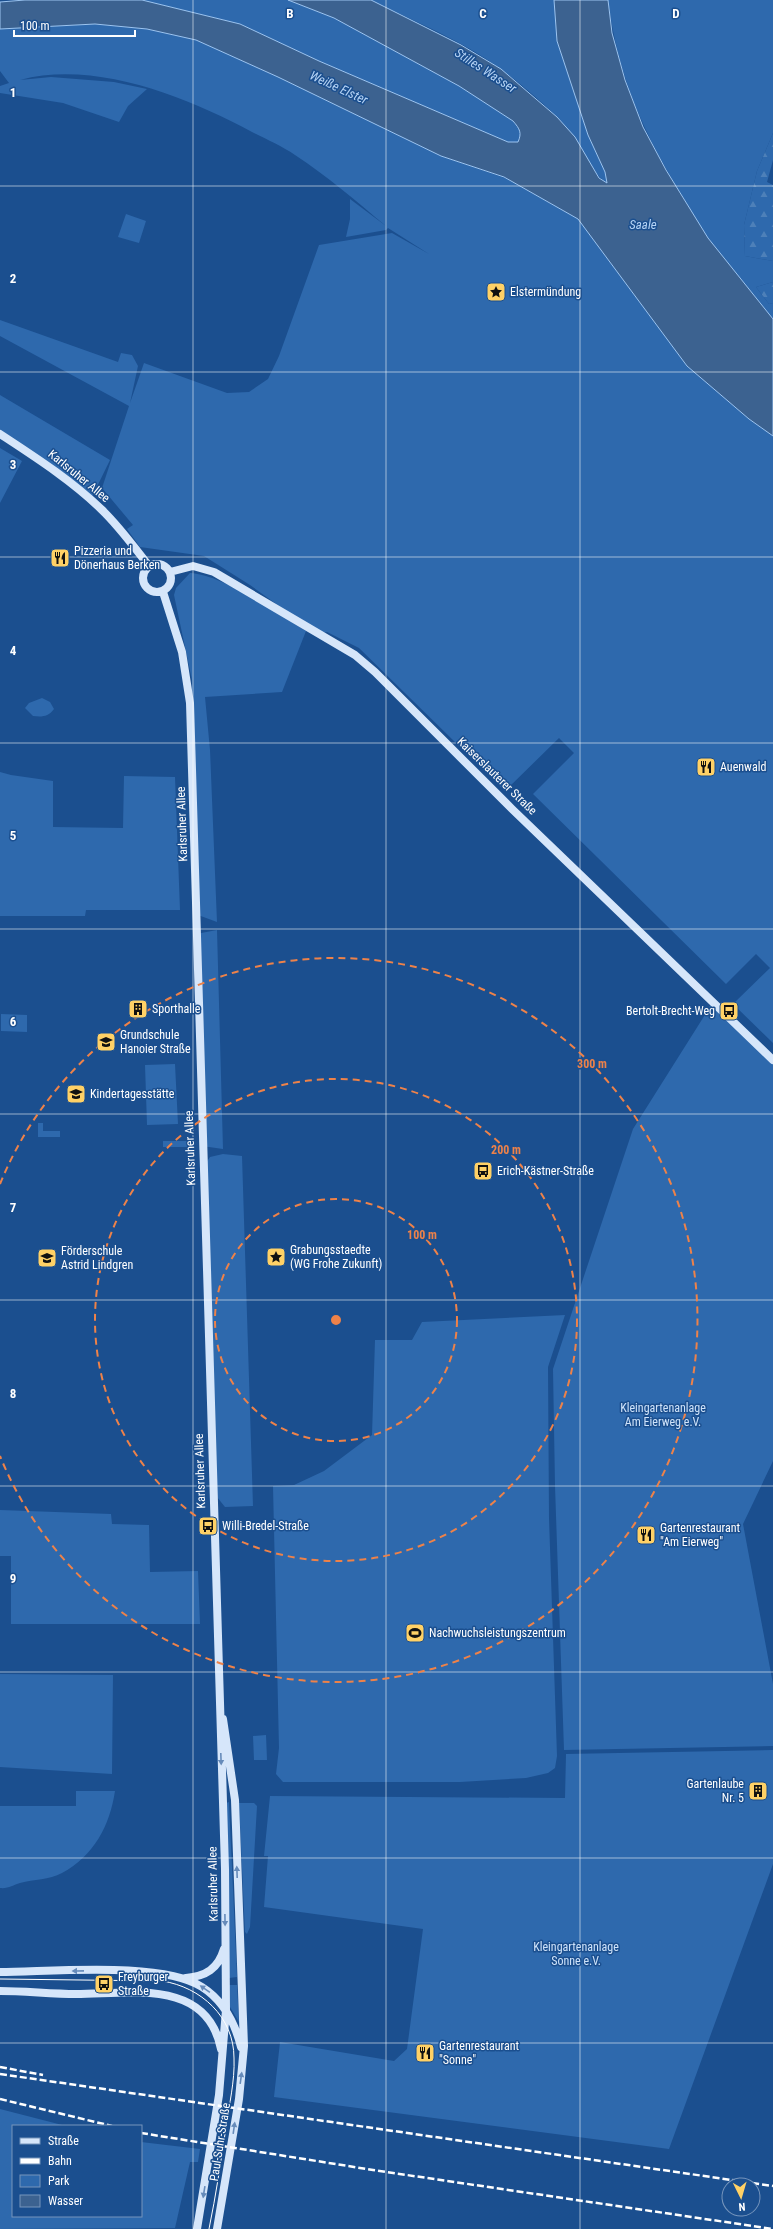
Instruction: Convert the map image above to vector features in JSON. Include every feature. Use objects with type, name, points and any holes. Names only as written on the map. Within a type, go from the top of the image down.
[{"type":"street","name":"Karlsruher Allee","points":[[0,434],[46,464],[91,499],[109,517],[148,566]]},
{"type":"street","points":[[158,564],[167,568],[170,572],[169,586],[163,592],[153,592],[145,587],[143,574],[148,566],[158,564]]},
{"type":"street","name":"Kaiserslauterer Straße","points":[[170,572],[193,566],[214,572],[355,655],[375,672],[512,809],[773,1060]]},
{"type":"street","name":"Karlsruher Allee","points":[[163,592],[182,652],[190,703],[226,1942],[226,2010],[219,2096]]},
{"type":"street","name":"Karlsruher Allee","points":[[220,1706],[226,1728],[235,1800],[243,2058]]},
{"type":"street","points":[[184,1978],[198,1976],[212,1970],[222,1958],[226,1942]]},
{"type":"street","points":[[0,1972],[130,1971],[165,1974],[184,1978],[209,1991],[226,2010],[234,2023],[243,2058]]},
{"type":"street","name":"Karlsruher Allee","points":[[0,1991],[165,1994],[184,2000],[203,2014],[217,2035],[222,2060]]},
{"type":"street","name":"Paul-Suhr-Straße","points":[[217,2229],[239,2099],[243,2058]]},
{"type":"street","name":"Paul-Suhr-Straße","points":[[197,2229],[219,2096]]},
{"type":"green space","points":[[142,0],[288,0],[334,18],[459,86],[513,121],[518,126],[520,131],[518,143],[508,142],[319,61],[240,24]]},
{"type":"green space","points":[[371,0],[554,0],[557,41],[588,135],[605,172],[607,183],[600,178],[588,162],[563,124],[523,86],[474,51],[439,32]]},
{"type":"green space","points":[[608,0],[773,0],[773,133],[757,171],[744,225],[745,256],[773,261],[773,282],[756,287],[769,304],[773,303],[773,319],[708,238],[692,213],[644,127],[634,103],[618,54]]},
{"type":"green space","points":[[95,24],[147,29],[196,40],[278,77],[441,156],[505,178],[578,219],[687,366],[749,419],[773,436],[773,1043],[733,1004],[770,968],[756,954],[726,984],[533,794],[574,753],[559,738],[505,791],[359,648],[327,632],[318,634],[250,585],[204,556],[140,547],[127,529],[133,525],[102,488],[129,406],[0,336],[0,320],[118,362],[121,353],[132,355],[138,366],[130,403],[144,363],[227,393],[249,392],[268,379],[279,356],[319,245],[392,233],[429,254],[388,228],[386,230],[346,237],[350,219],[350,199],[386,226],[330,180],[290,152],[199,106],[170,95],[140,85],[109,78],[79,75],[49,75],[20,80],[51,77],[114,82],[147,89],[128,106],[119,122],[63,103],[0,93],[0,86],[9,83],[0,71],[0,29]]},
{"type":"green space","points":[[773,133],[773,160],[767,182],[773,185],[773,261],[745,256],[744,225],[757,171]]},
{"type":"green space","points":[[126,214],[146,221],[139,243],[118,237]]},
{"type":"green space","points":[[773,282],[773,303],[769,304],[756,287]]},
{"type":"green space","points":[[0,395],[110,460],[91,499],[0,434]]},
{"type":"green space","points":[[0,448],[22,461],[0,503]]},
{"type":"green space","points":[[190,573],[204,575],[234,587],[306,631],[282,692],[205,697],[210,750],[217,922],[198,915],[193,790],[192,680],[174,595],[176,588]]},
{"type":"green space","points":[[42,698],[50,702],[54,709],[45,716],[33,716],[25,708],[29,703]]},
{"type":"green space","points":[[0,772],[53,781],[53,827],[123,828],[124,776],[175,777],[180,910],[86,910],[85,916],[0,916]]},
{"type":"green space","points":[[217,930],[223,1149],[202,1146],[196,934]]},
{"type":"green space","name":"Kleingartenanlage Am Eierweg e.V.","points":[[712,1001],[773,1060],[773,1461],[743,1524],[773,1684],[773,1746],[564,1750],[555,1486],[553,1369],[633,1129],[708,1010]]},
{"type":"green space","points":[[1,1014],[27,1015],[27,1032],[1,1031]]},
{"type":"green space","points":[[175,1064],[178,1124],[147,1125],[145,1065]]},
{"type":"green space","points":[[38,1123],[43,1123],[43,1131],[60,1131],[60,1137],[38,1137]]},
{"type":"green space","points":[[163,1141],[191,1141],[191,1147],[163,1147]]},
{"type":"green space","points":[[223,1154],[242,1156],[253,1506],[225,1507],[217,1497],[206,1163],[210,1157]]},
{"type":"green space","name":"Nachwuchsleistungszentrum","points":[[565,1315],[548,1367],[549,1518],[557,1756],[555,1768],[548,1773],[526,1778],[460,1782],[283,1782],[276,1774],[279,1748],[273,1486],[294,1485],[324,1471],[372,1435],[375,1340],[412,1340],[422,1322]]},
{"type":"green space","points":[[0,1510],[111,1514],[112,1524],[149,1525],[150,1572],[198,1571],[200,1624],[11,1624],[11,1556],[0,1556]]},
{"type":"green space","points":[[0,1674],[113,1675],[112,1774],[0,1767]]},
{"type":"green space","points":[[266,1735],[267,1760],[254,1760],[253,1736]]},
{"type":"green space","name":"Kleingartenanlage Sonne e.V.","points":[[773,1750],[773,1864],[669,2149],[274,2097],[280,2042],[394,2061],[407,2049],[423,1929],[264,1907],[268,1856],[264,1856],[270,1796],[565,1798],[566,1754]]},
{"type":"green space","points":[[76,1791],[115,1791],[109,1816],[92,1849],[73,1866],[62,1873],[47,1878],[0,1888],[0,1806],[76,1806]]},
{"type":"green space","points":[[229,1802],[237,1977],[229,1978],[226,1803]]},
{"type":"green space","points":[[239,1803],[254,1803],[257,1806],[250,1927],[247,1934],[245,1932]]},
{"type":"green space","points":[[229,1985],[237,1985],[239,2022],[230,2007]]},
{"type":"green space","points":[[0,2109],[62,2125],[12,2125],[12,2217],[142,2217],[142,2142],[200,2149],[198,2162],[190,2162],[175,2228],[0,2229]]},
{"type":"water","points":[[25,0],[142,0],[240,24],[319,61],[508,142],[518,142],[520,131],[513,121],[459,86],[334,18],[288,0],[371,0],[461,45],[501,69],[557,117],[575,137],[599,178],[607,183],[605,172],[588,135],[557,41],[554,0],[608,0],[612,33],[625,80],[643,127],[666,170],[708,238],[773,319],[773,436],[749,419],[687,366],[578,219],[504,177],[441,156],[278,77],[196,40],[147,29],[95,24],[0,29],[0,2]]},
{"type":"tram line","points":[[0,1979],[162,1981],[176,1984],[190,1990],[213,2006],[222,2017],[233,2043],[234,2075],[209,2229]]},
{"type":"railway","points":[[0,2067],[43,2075]]},
{"type":"railway","points":[[0,2074],[773,2186]]},
{"type":"railway","points":[[0,2099],[108,2125]]},
{"type":"railway","points":[[142,2133],[373,2170],[773,2229]]},
{"type":"place","name":"Elstermündung","points":[[496,292]]},
{"type":"place","name":"Pizzeria und Dönerhaus Berken","points":[[60,558]]},
{"type":"place","name":"Auenwald","points":[[706,767]]},
{"type":"place","name":"Sporthalle","points":[[138,1009]]},
{"type":"place","name":"Bertolt-Brecht-Weg","points":[[729,1011]]},
{"type":"place","name":"Grundschule Hanoier Straße","points":[[106,1042]]},
{"type":"place","name":"Kindertagesstätte","points":[[76,1094]]},
{"type":"place","name":"Erich-Kästner-Straße","points":[[483,1171]]},
{"type":"place","name":"Grabungsstaedte (WG Frohe Zukunft)","points":[[276,1257]]},
{"type":"place","name":"Förderschule Astrid Lindgren","points":[[47,1258]]},
{"type":"place","name":"Willi-Bredel-Straße","points":[[208,1526]]},
{"type":"place","name":"Gartenrestaurant \"Am Eierweg\"","points":[[646,1535]]},
{"type":"place","name":"Nachwuchsleistungszentrum","points":[[415,1633]]},
{"type":"place","name":"Gartenlaube Nr. 5","points":[[758,1791]]},
{"type":"place","name":"Freyburger Straße","points":[[104,1984]]},
{"type":"place","name":"Gartenrestaurant \"Sonne\"","points":[[425,2053]]},
{"type":"water label","name":"Stilles Wasser","points":[[486,70]]},
{"type":"water label","name":"Weiße Elster","points":[[339,87]]},
{"type":"water label","name":"Saale","points":[[643,224]]}]
